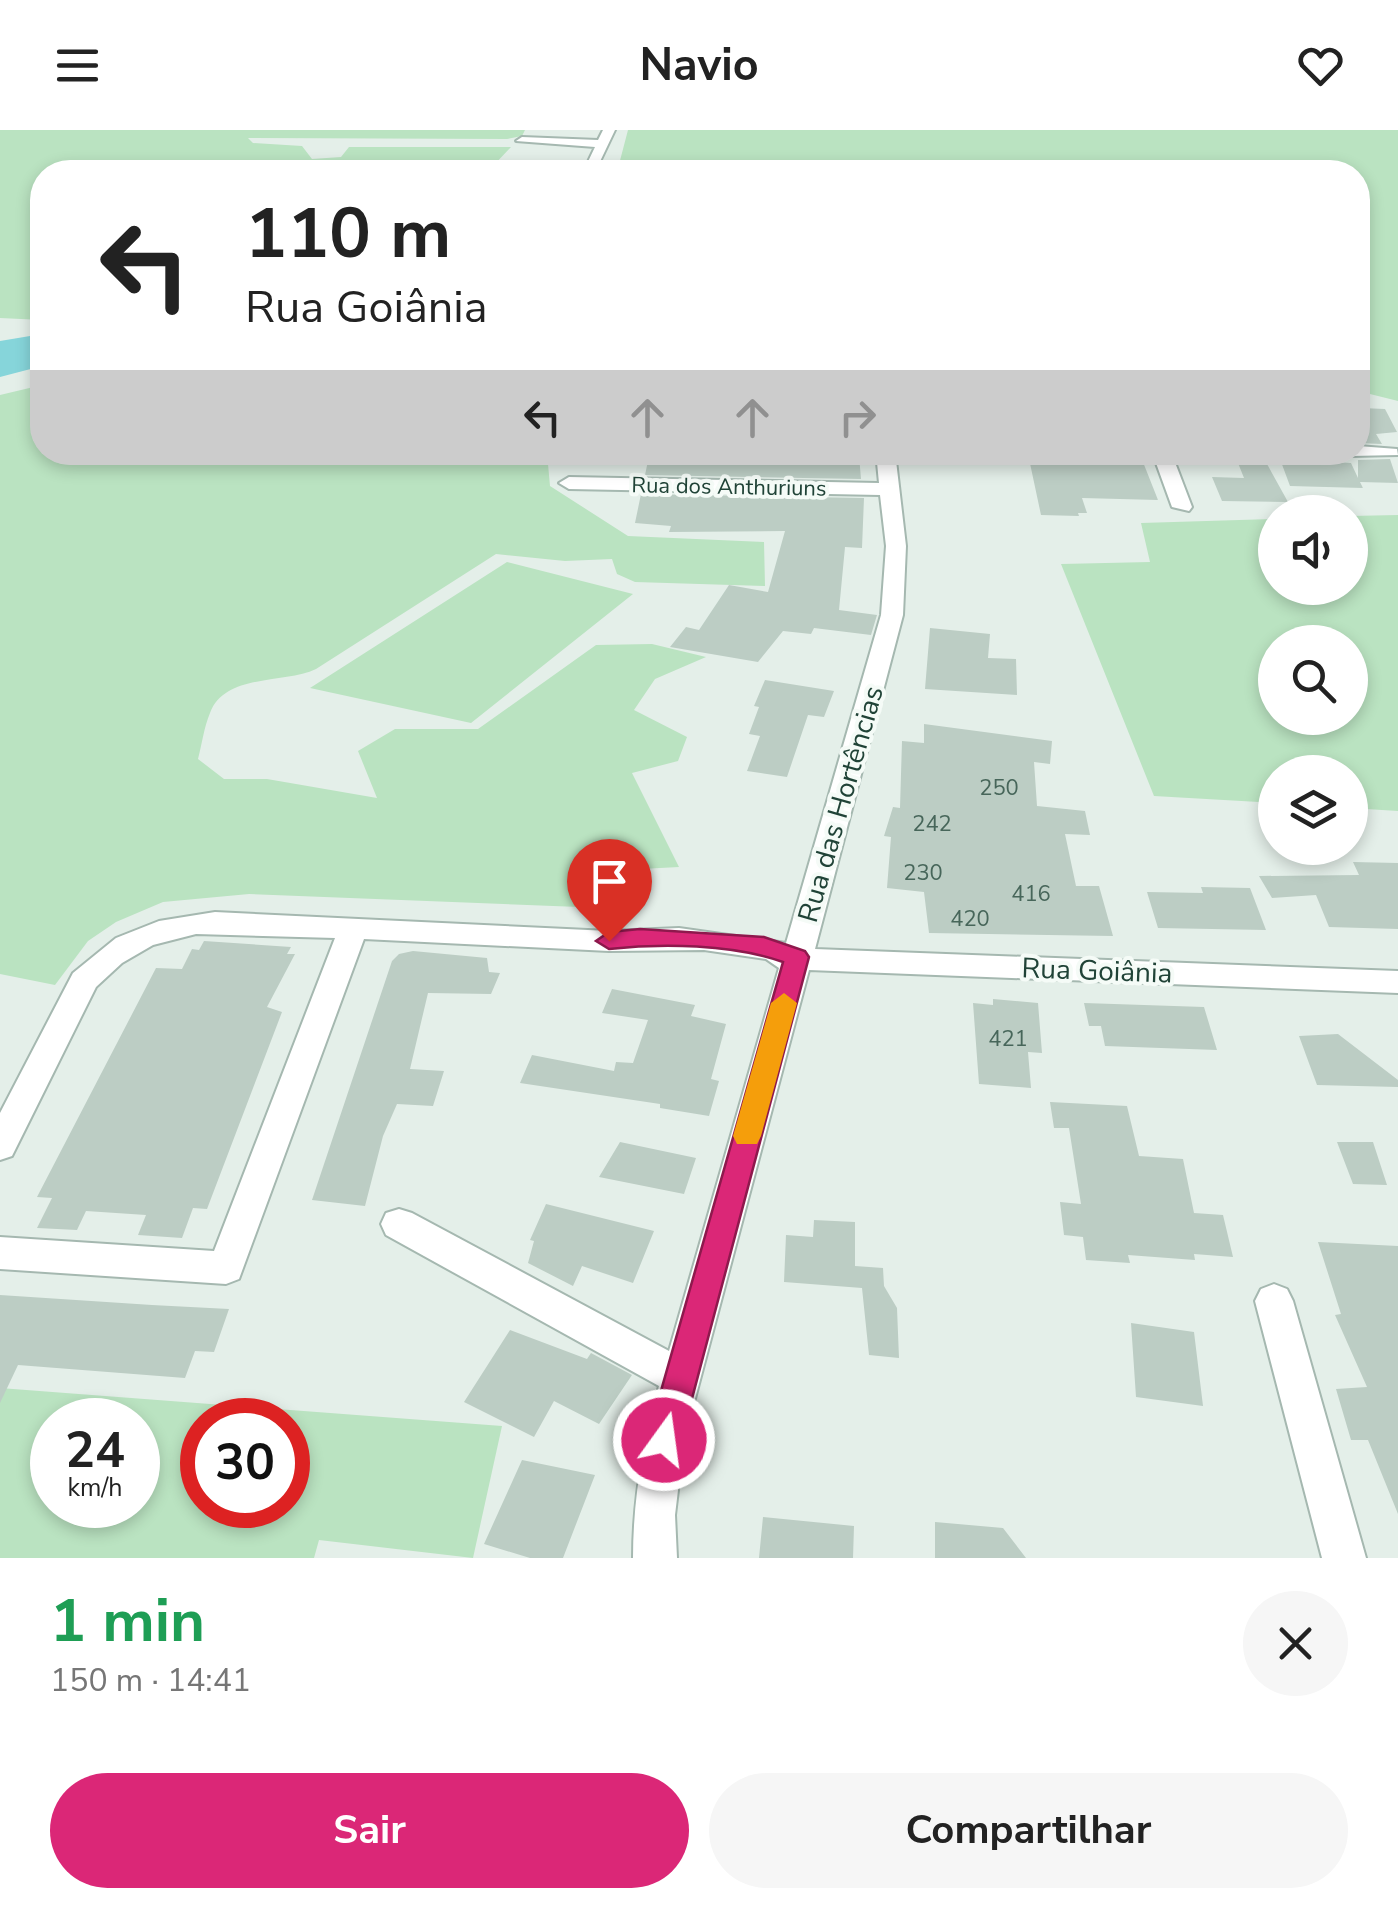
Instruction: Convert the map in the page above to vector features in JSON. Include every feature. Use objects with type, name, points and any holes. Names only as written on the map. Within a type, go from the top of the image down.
[{"type":"street","points":[[594,160],[609,130]]},
{"type":"street","points":[[522,141],[602,144]]},
{"type":"street","points":[[1370,452],[1390,453]]},
{"type":"street","name":"Rua das Hortências","points":[[655,1558],[656,1496],[680,1376],[892,615],[897,573],[886,465]]},
{"type":"street","points":[[1166,465],[1182,507]]},
{"type":"street","name":"Rua dos Anthuriuns","points":[[570,484],[889,490]]},
{"type":"street","name":"Rua Goiânia","points":[[0,1146],[84,981],[99,962],[124,945],[179,924],[609,941],[641,950],[768,960],[796,957],[1398,982]]},
{"type":"street","points":[[0,1253],[226,1268],[353,929]]},
{"type":"street","points":[[399,1224],[680,1376]]},
{"type":"street","points":[[1274,1301],[1344,1558]]},
{"type":"green space","points":[[0,130],[525,130],[522,136],[507,139],[248,138],[253,143],[302,146],[312,159],[341,157],[349,147],[511,147],[499,160],[30,160],[30,319],[0,318]]},
{"type":"green space","points":[[628,130],[1398,130],[1398,401],[1370,394],[1370,160],[620,160]]},
{"type":"green space","points":[[30,388],[30,465],[548,465],[550,486],[628,536],[764,542],[765,586],[635,582],[617,574],[612,559],[565,561],[496,554],[316,669],[229,691],[210,713],[205,730],[198,759],[224,779],[267,779],[377,798],[358,751],[395,729],[478,729],[596,645],[652,644],[706,657],[655,679],[634,710],[687,737],[678,761],[632,773],[679,867],[585,872],[579,907],[249,894],[163,902],[116,922],[88,941],[55,985],[0,974],[0,395]]},
{"type":"green space","points":[[1398,515],[1398,811],[1368,809],[1368,755],[1258,755],[1258,802],[1154,796],[1061,564],[1150,562],[1141,523],[1258,520],[1258,605],[1368,605],[1368,516]]},
{"type":"green space","points":[[507,562],[633,594],[471,723],[310,688]]},
{"type":"green space","points":[[0,1388],[132,1398],[30,1398],[30,1528],[160,1528],[160,1400],[180,1402],[180,1528],[310,1528],[310,1411],[502,1426],[473,1558],[319,1540],[314,1558],[0,1558]]},
{"type":"water","points":[[30,336],[30,369],[0,377],[0,341]]},
{"type":"building","points":[[1370,408],[1385,409],[1397,432],[1376,434],[1382,444],[1370,444]]},
{"type":"building","points":[[1390,459],[1398,483],[1360,482],[1363,488],[1290,486],[1282,465],[1352,465],[1358,478],[1358,465],[1370,465],[1370,460]]},
{"type":"building","points":[[647,465],[860,465],[861,479],[645,475]]},
{"type":"building","points":[[1030,465],[1144,465],[1158,500],[1082,498],[1087,513],[1041,515]]},
{"type":"building","points":[[1239,465],[1268,465],[1284,495],[1258,495],[1258,502],[1222,501],[1212,477],[1244,478]]},
{"type":"building","points":[[641,494],[864,498],[862,548],[845,547],[839,610],[877,615],[871,635],[814,628],[811,634],[783,631],[758,662],[670,647],[686,627],[699,630],[729,585],[768,592],[785,531],[669,532],[671,526],[635,523]]},
{"type":"building","points":[[930,628],[990,634],[988,658],[1016,659],[1017,695],[925,689]]},
{"type":"building","points":[[765,680],[834,691],[824,717],[808,715],[787,777],[747,771],[760,736],[749,734],[759,707],[754,706]]},
{"type":"building","points":[[924,724],[1052,741],[1050,764],[1034,762],[1037,806],[1085,811],[1090,835],[1065,834],[1076,886],[1099,886],[1113,936],[929,933],[924,892],[887,888],[891,837],[884,836],[893,807],[900,808],[902,741],[924,743]]},
{"type":"building","points":[[1398,863],[1398,929],[1329,927],[1316,895],[1272,898],[1259,876],[1359,875],[1354,865]]},
{"type":"building","points":[[1201,887],[1250,888],[1266,930],[1158,928],[1147,892],[1203,893]]},
{"type":"building","points":[[204,941],[291,947],[287,954],[295,954],[267,1007],[282,1012],[207,1209],[193,1208],[182,1238],[138,1235],[146,1215],[86,1211],[77,1230],[37,1228],[52,1198],[37,1197],[156,968],[182,969],[192,949],[199,950]]},
{"type":"building","points":[[413,951],[487,958],[489,972],[500,973],[491,994],[428,993],[410,1069],[444,1071],[433,1106],[397,1104],[383,1136],[365,1206],[312,1200],[392,961],[399,954]]},
{"type":"building","points":[[612,989],[695,1005],[691,1016],[726,1024],[711,1079],[719,1081],[709,1116],[660,1108],[660,1104],[520,1083],[532,1055],[614,1071],[616,1062],[633,1063],[648,1020],[602,1013]]},
{"type":"building","points":[[993,999],[1038,1003],[1042,1053],[1028,1052],[1031,1088],[979,1084],[973,1003],[993,1005]]},
{"type":"building","points":[[1084,1003],[1204,1007],[1217,1050],[1105,1046],[1101,1026],[1089,1026]]},
{"type":"building","points":[[1338,1034],[1398,1080],[1398,1087],[1317,1085],[1299,1036]]},
{"type":"building","points":[[1050,1102],[1127,1106],[1139,1156],[1183,1159],[1194,1213],[1223,1215],[1233,1257],[1194,1254],[1195,1260],[1128,1255],[1130,1263],[1086,1260],[1083,1237],[1064,1235],[1060,1202],[1081,1204],[1069,1128],[1054,1128]]},
{"type":"building","points":[[620,1142],[696,1158],[684,1194],[599,1177]]},
{"type":"building","points":[[1337,1142],[1373,1142],[1387,1185],[1353,1184]]},
{"type":"building","points":[[546,1204],[654,1231],[633,1283],[582,1266],[573,1286],[528,1263],[534,1241],[530,1240]]},
{"type":"building","points":[[814,1220],[855,1222],[855,1266],[883,1268],[884,1286],[897,1308],[899,1358],[869,1355],[862,1288],[784,1282],[786,1235],[813,1237]]},
{"type":"building","points":[[1318,1242],[1398,1246],[1398,1514],[1368,1440],[1351,1440],[1336,1389],[1367,1387],[1335,1315],[1341,1314]]},
{"type":"building","points":[[0,1295],[229,1309],[214,1352],[195,1351],[185,1378],[18,1365],[0,1403]]},
{"type":"building","points":[[1131,1323],[1194,1332],[1203,1406],[1136,1397]]},
{"type":"building","points":[[510,1330],[587,1359],[591,1353],[632,1375],[599,1424],[554,1401],[534,1437],[464,1402]]},
{"type":"building","points":[[522,1460],[595,1475],[563,1558],[530,1558],[484,1544]]},
{"type":"building","points":[[763,1517],[854,1526],[853,1558],[759,1558]]},
{"type":"building","points":[[935,1522],[1003,1528],[1026,1558],[935,1558]]},
{"type":"slow traffic","points":[[747,1136],[784,1003]]},
{"type":"route","points":[[609,941],[640,937],[764,946],[796,957],[664,1440]]}]
